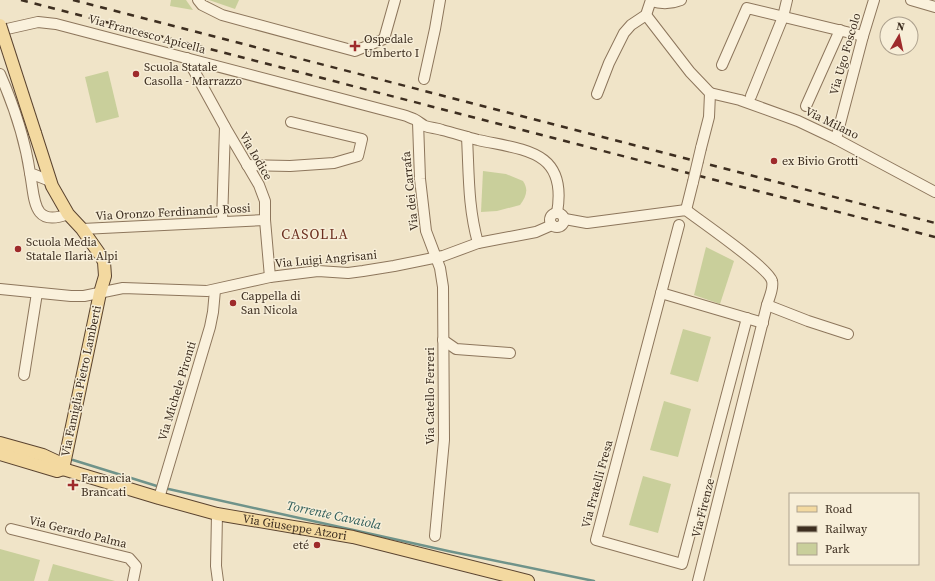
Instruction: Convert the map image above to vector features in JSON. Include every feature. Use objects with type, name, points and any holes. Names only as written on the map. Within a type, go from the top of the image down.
[{"type":"main road","name":"Via Famiglia Pietro Lamberti","points":[[4,27],[50,181],[68,214],[82,229],[104,262],[105,276],[100,293],[63,469]]},
{"type":"main road","name":"Via Giuseppe Atzori","points":[[0,443],[43,455],[58,462],[63,469]]},
{"type":"main road","name":"Via Giuseppe Atzori","points":[[0,454],[57,471],[63,469],[160,495],[218,514],[353,537],[528,581]]},
{"type":"street","points":[[198,0],[202,4],[222,15],[355,51],[384,39],[395,0]]},
{"type":"street","points":[[424,79],[440,0]]},
{"type":"street","points":[[597,94],[609,63],[624,34],[631,24],[646,15],[651,0],[661,3],[676,2],[681,0]]},
{"type":"street","points":[[751,96],[783,17],[788,0]]},
{"type":"street","name":"Via Ugo Foscolo","points":[[836,139],[874,0]]},
{"type":"street","points":[[911,0],[935,7]]},
{"type":"street","points":[[722,65],[747,8],[863,36]]},
{"type":"street","points":[[646,15],[690,72],[710,93],[709,117],[686,210]]},
{"type":"street","name":"Via Francesco Apicella","points":[[4,27],[38,22],[56,24],[403,115],[423,125],[467,137],[528,151],[544,160],[556,174],[560,197],[559,221]]},
{"type":"street","points":[[806,106],[840,30]]},
{"type":"street","name":"Via Iodice","points":[[188,58],[225,127],[259,185],[265,201],[265,220],[270,277]]},
{"type":"street","points":[[0,74],[26,148],[36,205],[40,214],[49,218],[68,214]]},
{"type":"street","name":"Via Milano","points":[[710,93],[740,100],[798,121],[836,139],[935,192]]},
{"type":"street","points":[[247,165],[290,166],[334,163],[358,156],[362,139],[291,122]]},
{"type":"street","name":"Via dei Carrafa","points":[[418,122],[420,179],[426,232],[435,257]]},
{"type":"street","points":[[222,222],[225,127]]},
{"type":"street","points":[[467,137],[470,202],[473,224],[478,243]]},
{"type":"street","points":[[26,148],[39,146]]},
{"type":"street","points":[[30,173],[50,181]]},
{"type":"street","points":[[559,221],[587,223],[686,210],[756,263],[770,276],[773,282],[763,323],[661,293]]},
{"type":"street","name":"Via Oronzo Ferdinando Rossi","points":[[82,229],[265,220]]},
{"type":"street","name":"Via Luigi Angrisani","points":[[0,289],[71,296],[100,293],[123,288],[207,291],[270,277],[318,272],[348,273],[435,257],[460,251],[478,243],[536,232],[559,221]]},
{"type":"street","name":"Via Fratelli Fresa","points":[[679,225],[596,540],[682,564],[747,318]]},
{"type":"street","name":"Via Catello Ferreri","points":[[435,257],[440,268],[443,287],[444,440],[435,536]]},
{"type":"street","name":"Via Michele Pironti","points":[[160,495],[210,327],[215,290]]},
{"type":"street","points":[[24,375],[37,293]]},
{"type":"street","points":[[768,305],[808,321],[848,334]]},
{"type":"street","name":"Via Firenze","points":[[698,581],[731,441],[763,323]]},
{"type":"street","points":[[443,340],[456,349],[510,353]]},
{"type":"street","points":[[716,437],[731,441]]},
{"type":"street","points":[[218,514],[216,566],[218,581]]},
{"type":"street","name":"Via Gerardo Palma","points":[[11,529],[129,558],[136,566],[133,581]]},
{"type":"green space","points":[[171,0],[186,0],[193,10],[170,6]]},
{"type":"green space","points":[[209,0],[239,0],[235,9]]},
{"type":"green space","points":[[108,71],[119,117],[96,123],[85,77]]},
{"type":"green space","points":[[483,171],[506,174],[523,181],[526,187],[526,193],[520,205],[497,211],[481,212]]},
{"type":"green space","points":[[706,247],[734,261],[720,304],[694,295]]},
{"type":"green space","points":[[683,329],[711,337],[698,382],[670,374]]},
{"type":"green space","points":[[664,401],[691,409],[678,457],[650,450]]},
{"type":"green space","points":[[643,476],[671,484],[658,533],[629,525]]},
{"type":"green space","points":[[0,549],[40,560],[34,581],[0,581]]},
{"type":"green space","points":[[53,564],[115,581],[48,581]]},
{"type":"waterway","name":"Torrente Cavaiola","points":[[73,460],[160,487]]},
{"type":"waterway","name":"Torrente Cavaiola","points":[[164,488],[448,551],[594,581]]},
{"type":"railway","points":[[21,0],[935,237]]},
{"type":"railway","points":[[73,0],[935,223]]},
{"type":"place","name":"Ospedale Umberto I","points":[[355,46]]},
{"type":"place","name":"Scuola Statale Casolla - Marrazzo","points":[[136,74]]},
{"type":"place","name":"ex Bivio Grotti","points":[[774,161]]},
{"type":"place","name":"Scuola Media Statale Ilaria Alpi","points":[[18,249]]},
{"type":"place","name":"Cappella di San Nicola","points":[[233,303]]},
{"type":"place","name":"Farmacia Brancati","points":[[73,485]]},
{"type":"place","name":"eté","points":[[317,545]]},
{"type":"district","name":"CASOLLA","points":[[315,234]]}]
